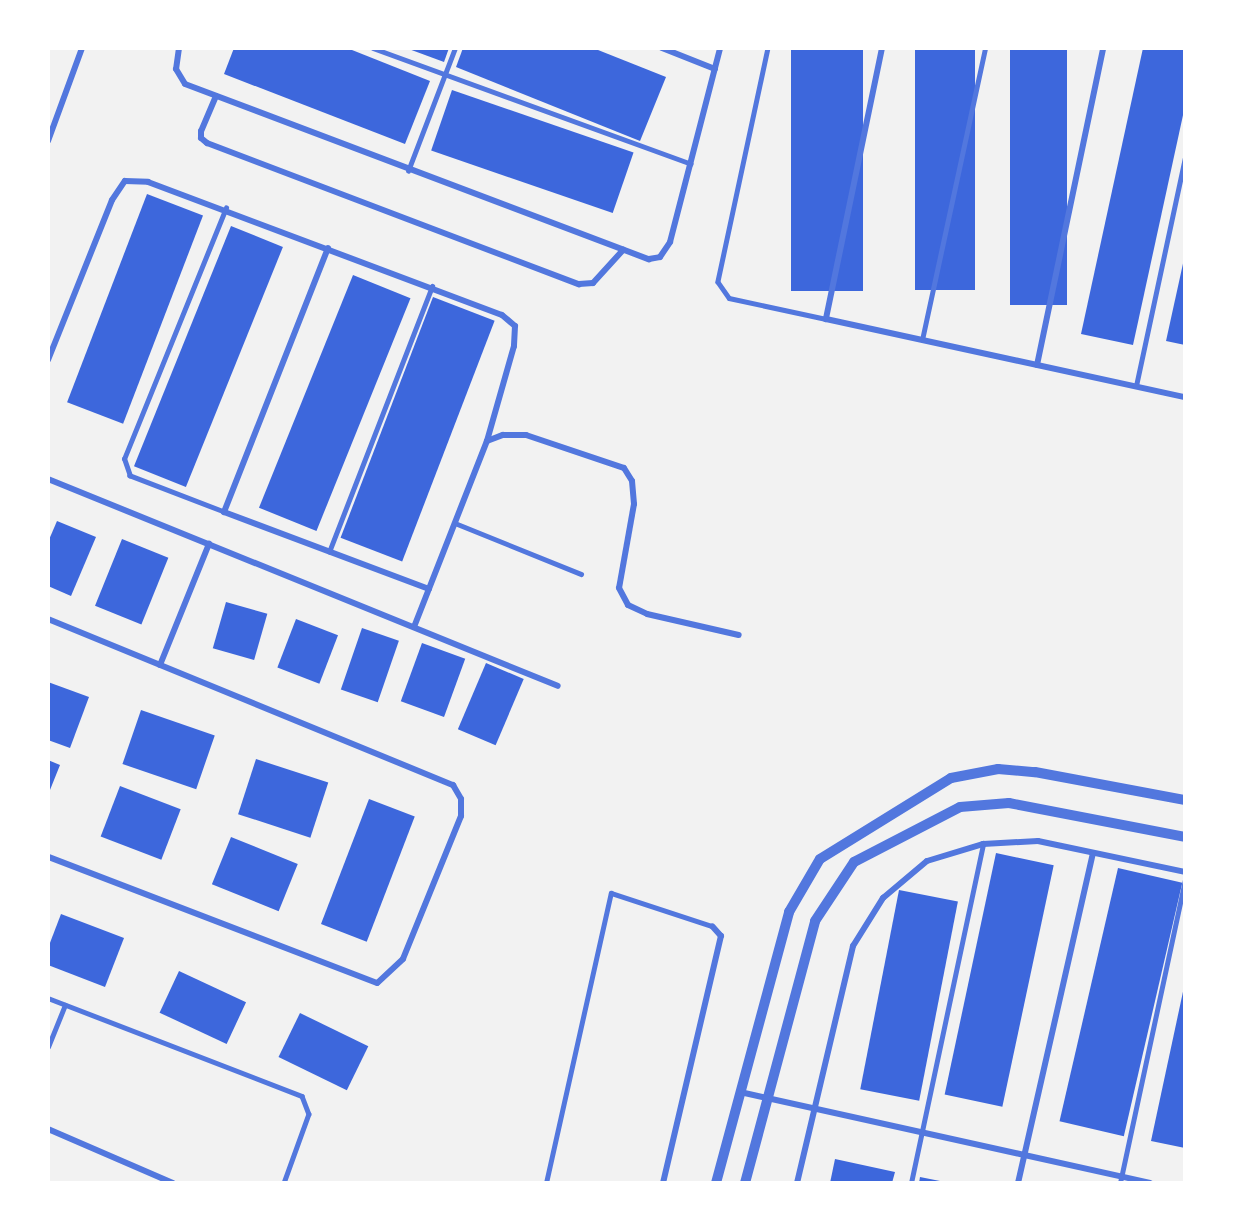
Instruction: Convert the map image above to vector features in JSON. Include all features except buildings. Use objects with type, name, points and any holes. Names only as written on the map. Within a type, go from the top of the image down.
[{"type":"street","points":[[48,140],[81,50],[73,48]]},
{"type":"street","points":[[179,48],[176,69],[185,84],[408,171],[649,259],[660,257],[670,242],[720,48]]},
{"type":"street","points":[[662,48],[715,69]]},
{"type":"street","points":[[882,48],[826,319],[1185,397]]},
{"type":"street","points":[[1037,365],[1103,48]]},
{"type":"street","points":[[216,96],[201,131],[201,138],[207,143],[579,284],[593,283],[623,250]]},
{"type":"street","points":[[48,360],[112,200],[125,181],[148,182],[226,208],[485,306],[515,326],[514,345],[487,441],[414,627]]},
{"type":"street","points":[[328,248],[224,512],[429,589]]},
{"type":"street","points":[[487,441],[503,435],[526,435],[624,468],[632,481],[634,504],[619,588],[628,605],[647,614],[739,634]]},
{"type":"street","points":[[48,479],[558,686]]},
{"type":"street","points":[[160,665],[209,544]]},
{"type":"street","points":[[48,619],[453,785],[461,800],[461,816],[403,960],[377,983],[48,856]]},
{"type":"street","points":[[716,1183],[789,912],[820,859],[951,778],[998,769],[1035,772],[1185,800]]},
{"type":"street","points":[[745,1183],[765,1098],[815,921],[854,862],[960,807],[1009,803],[1185,837]]},
{"type":"street","points":[[798,1183],[853,946],[883,898],[927,861],[983,844],[1038,841],[1185,872]]},
{"type":"street","points":[[1018,1183],[1093,854]]},
{"type":"street","points":[[663,1183],[721,936],[712,926]]},
{"type":"street","points":[[739,1092],[1024,1155],[1121,1180],[1150,1183]]},
{"type":"street","points":[[48,1129],[173,1183]]},
{"type":"lane","points":[[373,48],[691,164]]},
{"type":"lane","points":[[408,171],[455,48]]},
{"type":"lane","points":[[768,48],[718,282],[722,292],[729,298],[826,319]]},
{"type":"lane","points":[[922,340],[985,48]]},
{"type":"lane","points":[[1136,386],[1185,159]]},
{"type":"lane","points":[[224,512],[130,476],[124,459],[226,208]]},
{"type":"lane","points":[[329,552],[432,286]]},
{"type":"lane","points":[[454,523],[581,574]]},
{"type":"lane","points":[[911,1183],[983,844]]},
{"type":"lane","points":[[1121,1180],[1185,879]]},
{"type":"lane","points":[[546,1183],[611,893],[712,926]]},
{"type":"lane","points":[[48,999],[302,1096],[309,1114],[284,1183]]},
{"type":"lane","points":[[48,1047],[64,1005]]}]
